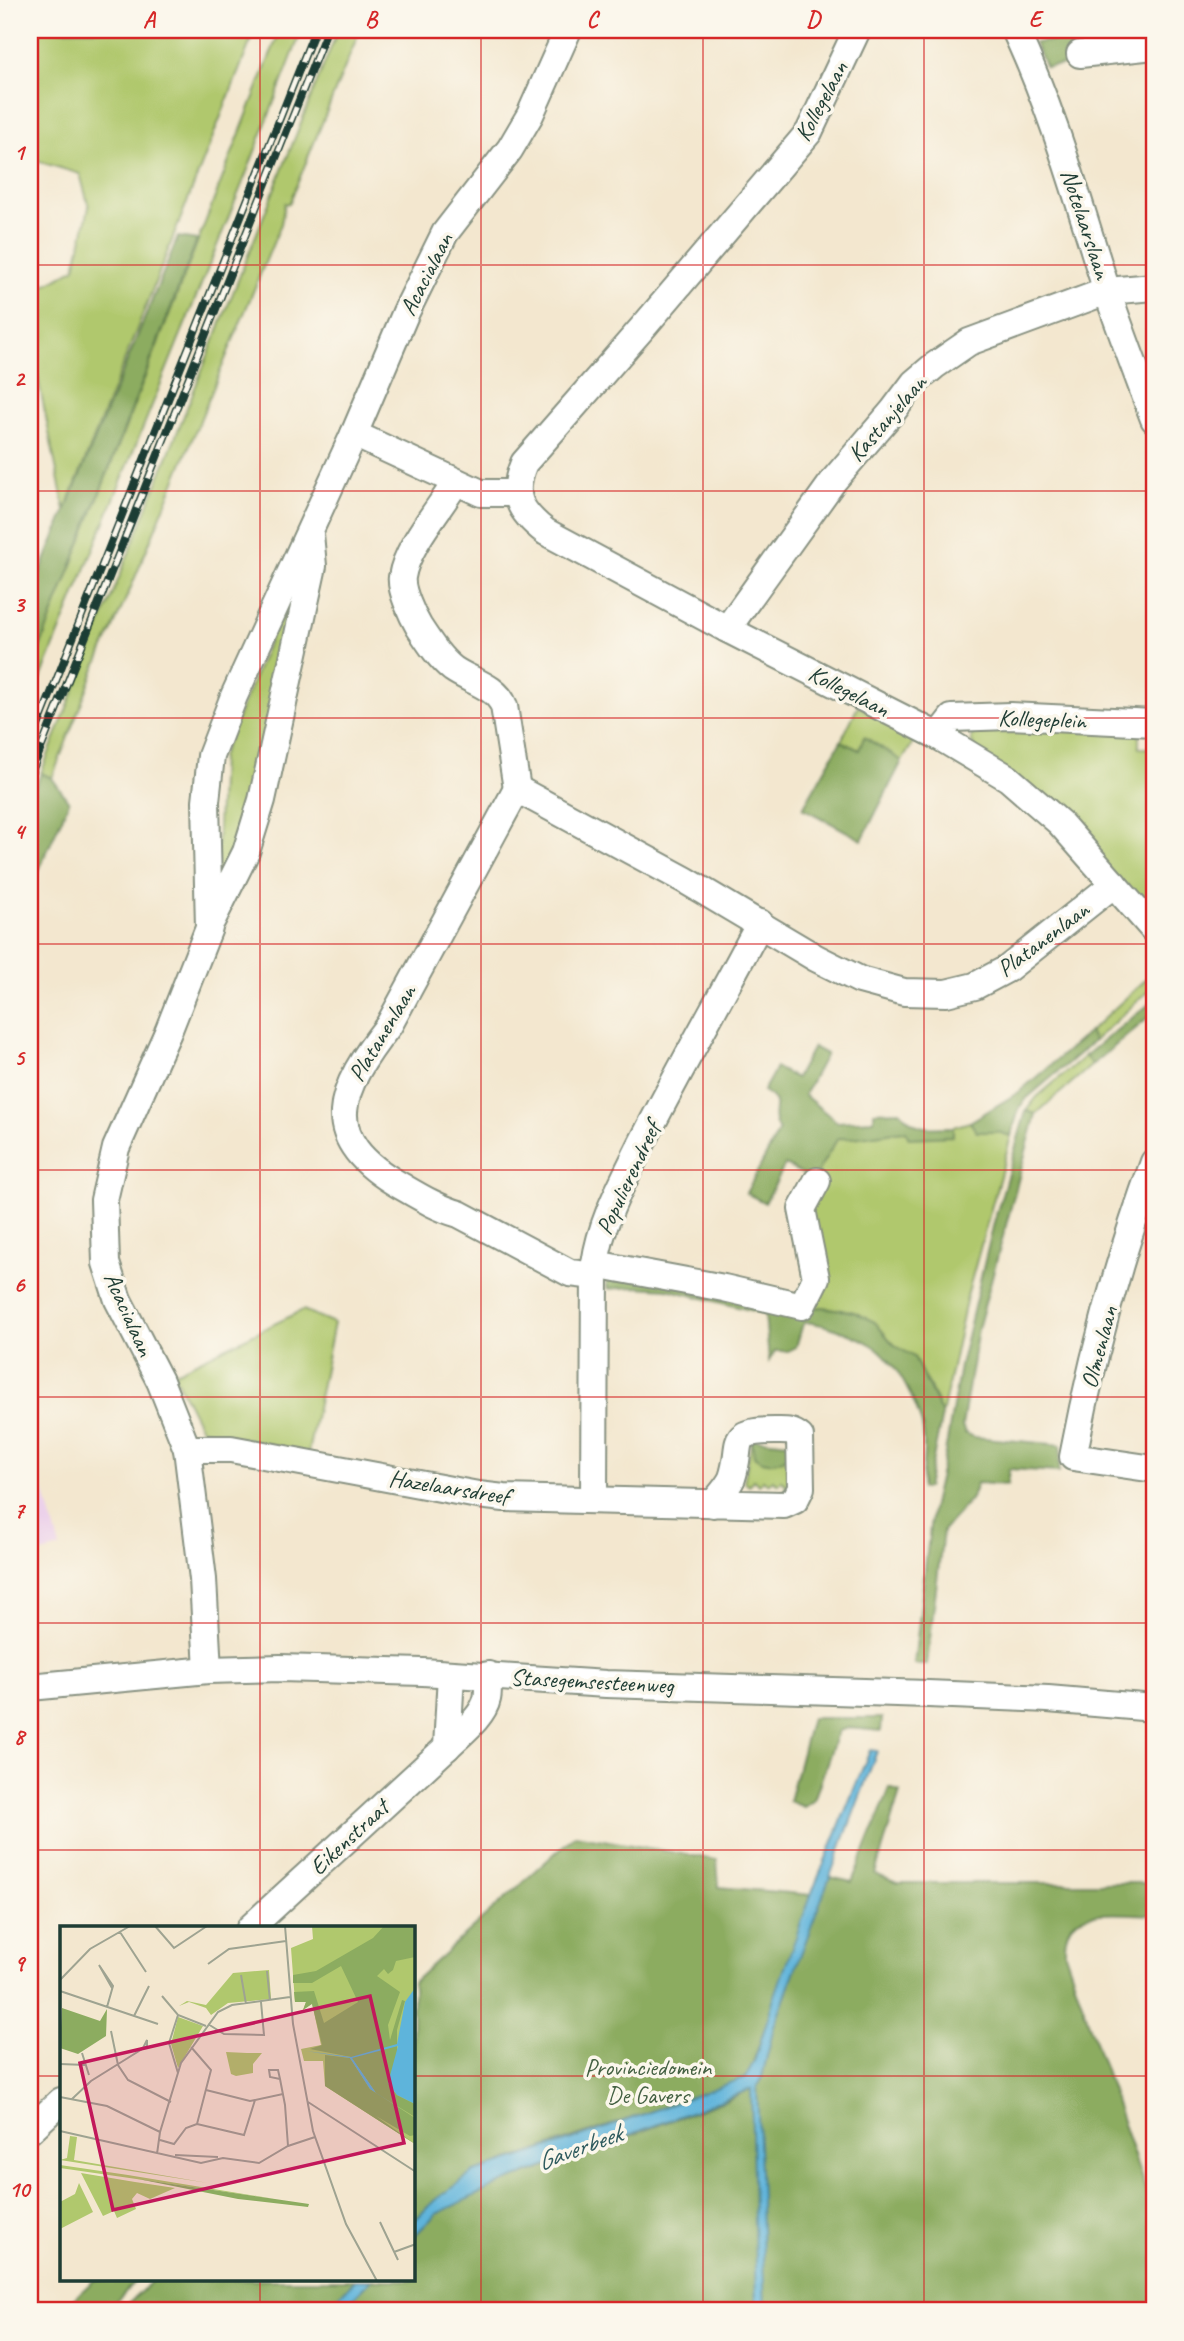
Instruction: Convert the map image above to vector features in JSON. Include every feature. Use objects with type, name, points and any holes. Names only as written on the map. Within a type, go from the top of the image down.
[{"type":"street","name":"Acacialaan","points":[[209,928],[206,801],[212,756],[234,696],[354,434],[406,312],[445,233],[510,149],[530,115],[568,30]]},
{"type":"street","name":"Kollegelaan","points":[[857,30],[809,132],[524,463],[517,492],[521,508],[531,521],[546,533],[938,736],[1008,778],[1060,823],[1154,930]]},
{"type":"street","name":"Notelaarslaan","points":[[1015,30],[1029,60],[1070,173],[1107,291],[1154,419]]},
{"type":"street","points":[[1080,54],[1154,46]]},
{"type":"street","name":"Kastanjelaan","points":[[727,629],[834,480],[914,383],[934,366],[968,342],[1107,291],[1154,287]]},
{"type":"street","points":[[354,434],[481,493],[517,492]]},
{"type":"street","points":[[459,484],[452,488],[410,553],[401,579],[411,615],[431,647],[453,669],[494,692],[501,699],[517,789]]},
{"type":"street","name":"Acacialaan","points":[[208,1670],[203,1579],[187,1449],[160,1381],[118,1300],[106,1263],[104,1200],[116,1148],[168,1032],[209,928],[246,852],[262,800],[313,566],[309,532]]},
{"type":"street","name":"Kollegeplein","points":[[938,736],[952,718],[1010,716],[1154,723]]},
{"type":"street","name":"Platanenlaan","points":[[817,1181],[802,1209],[816,1278],[802,1306],[724,1288],[595,1270],[570,1273],[459,1213],[443,1210],[378,1173],[352,1148],[346,1133],[344,1113],[347,1093],[356,1072],[389,1025],[517,789],[685,880],[816,958],[860,980],[904,992],[946,993],[975,986],[1007,970],[1114,884]]},
{"type":"street","name":"Populierendreef","points":[[594,1500],[595,1270],[598,1241],[610,1209],[654,1119],[761,923]]},
{"type":"street","name":"Olmenlaan","points":[[1154,1162],[1131,1224],[1082,1410],[1073,1457],[1154,1469]]},
{"type":"street","name":"Hazelaarsdreef","points":[[187,1449],[231,1449],[504,1498],[713,1504]]},
{"type":"street","name":"Stasegemsesteenweg","points":[[30,1687],[208,1670],[280,1668],[488,1675],[582,1683],[1048,1699],[1154,1708]]},
{"type":"street","points":[[447,1747],[450,1674]]},
{"type":"street","name":"Eikenstraat","points":[[252,1926],[447,1747],[480,1712],[487,1700],[488,1675]]},
{"type":"street","points":[[30,2130],[60,2102]]},
{"type":"shaded area","points":[[30,1440],[60,1548],[30,1556]]},
{"type":"green space","points":[[30,30],[255,30],[65,511],[30,339],[30,292],[75,268],[89,207],[80,174],[30,159]]},
{"type":"green space","points":[[280,30],[302,30],[30,705],[30,673]]},
{"type":"green space","points":[[338,30],[360,30],[289,204],[285,203],[281,224],[96,666],[52,778],[41,773]]},
{"type":"green space","points":[[1069,39],[1074,64],[1046,67],[1034,43]]},
{"type":"green space","points":[[178,237],[197,240],[30,673],[30,597]]},
{"type":"green space","points":[[300,591],[232,872],[216,874],[221,757],[285,602]]},
{"type":"green space","points":[[858,706],[917,736],[902,761],[865,737],[859,750],[841,741]]},
{"type":"green space","points":[[973,726],[1139,732],[1139,748],[1154,748],[1154,913],[974,747],[971,740]]},
{"type":"green space","points":[[864,737],[902,761],[862,840],[803,808],[841,741],[859,750]]},
{"type":"green space","points":[[41,773],[52,778],[69,802],[30,890],[30,801]]},
{"type":"green space","points":[[1154,972],[1154,986],[1094,1041],[1089,1032]]},
{"type":"green space","points":[[1154,1000],[1154,1013],[1092,1065],[1085,1056]]},
{"type":"green space","points":[[1089,1032],[1094,1041],[1026,1099],[1019,1109],[1011,1136],[998,1132],[977,1132],[970,1122],[1019,1092]]},
{"type":"green space","points":[[813,1047],[826,1054],[804,1095],[837,1122],[874,1120],[874,1112],[900,1111],[918,1125],[953,1127],[953,1136],[909,1138],[906,1131],[838,1138],[813,1179],[785,1165],[765,1203],[746,1193],[779,1131],[774,1117],[774,1100],[763,1091],[776,1068],[796,1078]]},
{"type":"green space","points":[[1085,1056],[1092,1065],[1036,1114],[1026,1111],[1037,1097]]},
{"type":"green space","points":[[1026,1111],[1036,1114],[978,1329],[962,1426],[965,1433],[974,1437],[1061,1445],[1059,1472],[1009,1469],[1007,1485],[977,1483],[967,1503],[943,1531],[927,1664],[914,1664],[932,1509],[960,1366],[994,1222]]},
{"type":"green space","points":[[970,1122],[977,1132],[998,1132],[1011,1136],[967,1296],[942,1415],[931,1389],[908,1353],[901,1351],[884,1334],[854,1312],[811,1308],[807,1209],[813,1179],[838,1138],[900,1131],[953,1135],[953,1127]]},
{"type":"green space","points":[[606,1273],[811,1308],[854,1312],[875,1322],[893,1344],[914,1357],[942,1415],[927,1488],[921,1488],[924,1439],[913,1401],[890,1362],[872,1345],[840,1330],[805,1322],[796,1347],[788,1351],[775,1351],[769,1361],[765,1314],[667,1289],[607,1289]]},
{"type":"green space","points":[[303,1310],[334,1323],[308,1453],[201,1429],[173,1373]]},
{"type":"green space","points":[[752,1439],[788,1456],[796,1481],[778,1499],[787,1486],[781,1480],[778,1484],[773,1480],[768,1484],[763,1480],[759,1485],[753,1480],[749,1485],[744,1481]]},
{"type":"green space","points":[[752,1439],[789,1443],[788,1456],[775,1462],[762,1461],[754,1456]]},
{"type":"green space","points":[[811,1718],[882,1718],[881,1731],[848,1728],[838,1731],[814,1800],[804,1807],[789,1801]]},
{"type":"green space","points":[[890,1788],[900,1792],[875,1874],[897,1883],[1154,1883],[1154,1915],[1109,1913],[1085,1917],[1070,1927],[1066,1936],[1065,1953],[1154,2215],[1154,2311],[340,2311],[369,2282],[415,2282],[415,2235],[436,2214],[497,2185],[729,2099],[757,2086],[762,2077],[774,2026],[829,1877],[852,1882]]},
{"type":"green space","name":"Provinciedomein De Gavers","points":[[575,1835],[717,1860],[719,1887],[811,1895],[746,2077],[474,2172],[435,2200],[415,2220],[415,1980]]},
{"type":"green space","points":[[92,2282],[135,2282],[107,2311],[61,2311]]},
{"type":"green space","points":[[151,2282],[353,2282],[324,2311],[121,2311]]},
{"type":"water","name":"Gaverbeek","points":[[870,1750],[877,1751],[774,2026],[762,2077],[757,2086],[765,2311],[756,2311],[751,2089],[497,2185],[436,2214],[415,2235],[415,2220],[435,2200],[474,2172],[578,2138],[746,2077],[755,2059],[811,1895]]},
{"type":"water","points":[[353,2282],[369,2282],[340,2311],[324,2311]]},
{"type":"railway","points":[[30,746],[315,30]]},
{"type":"railway","points":[[30,776],[327,30]]}]
